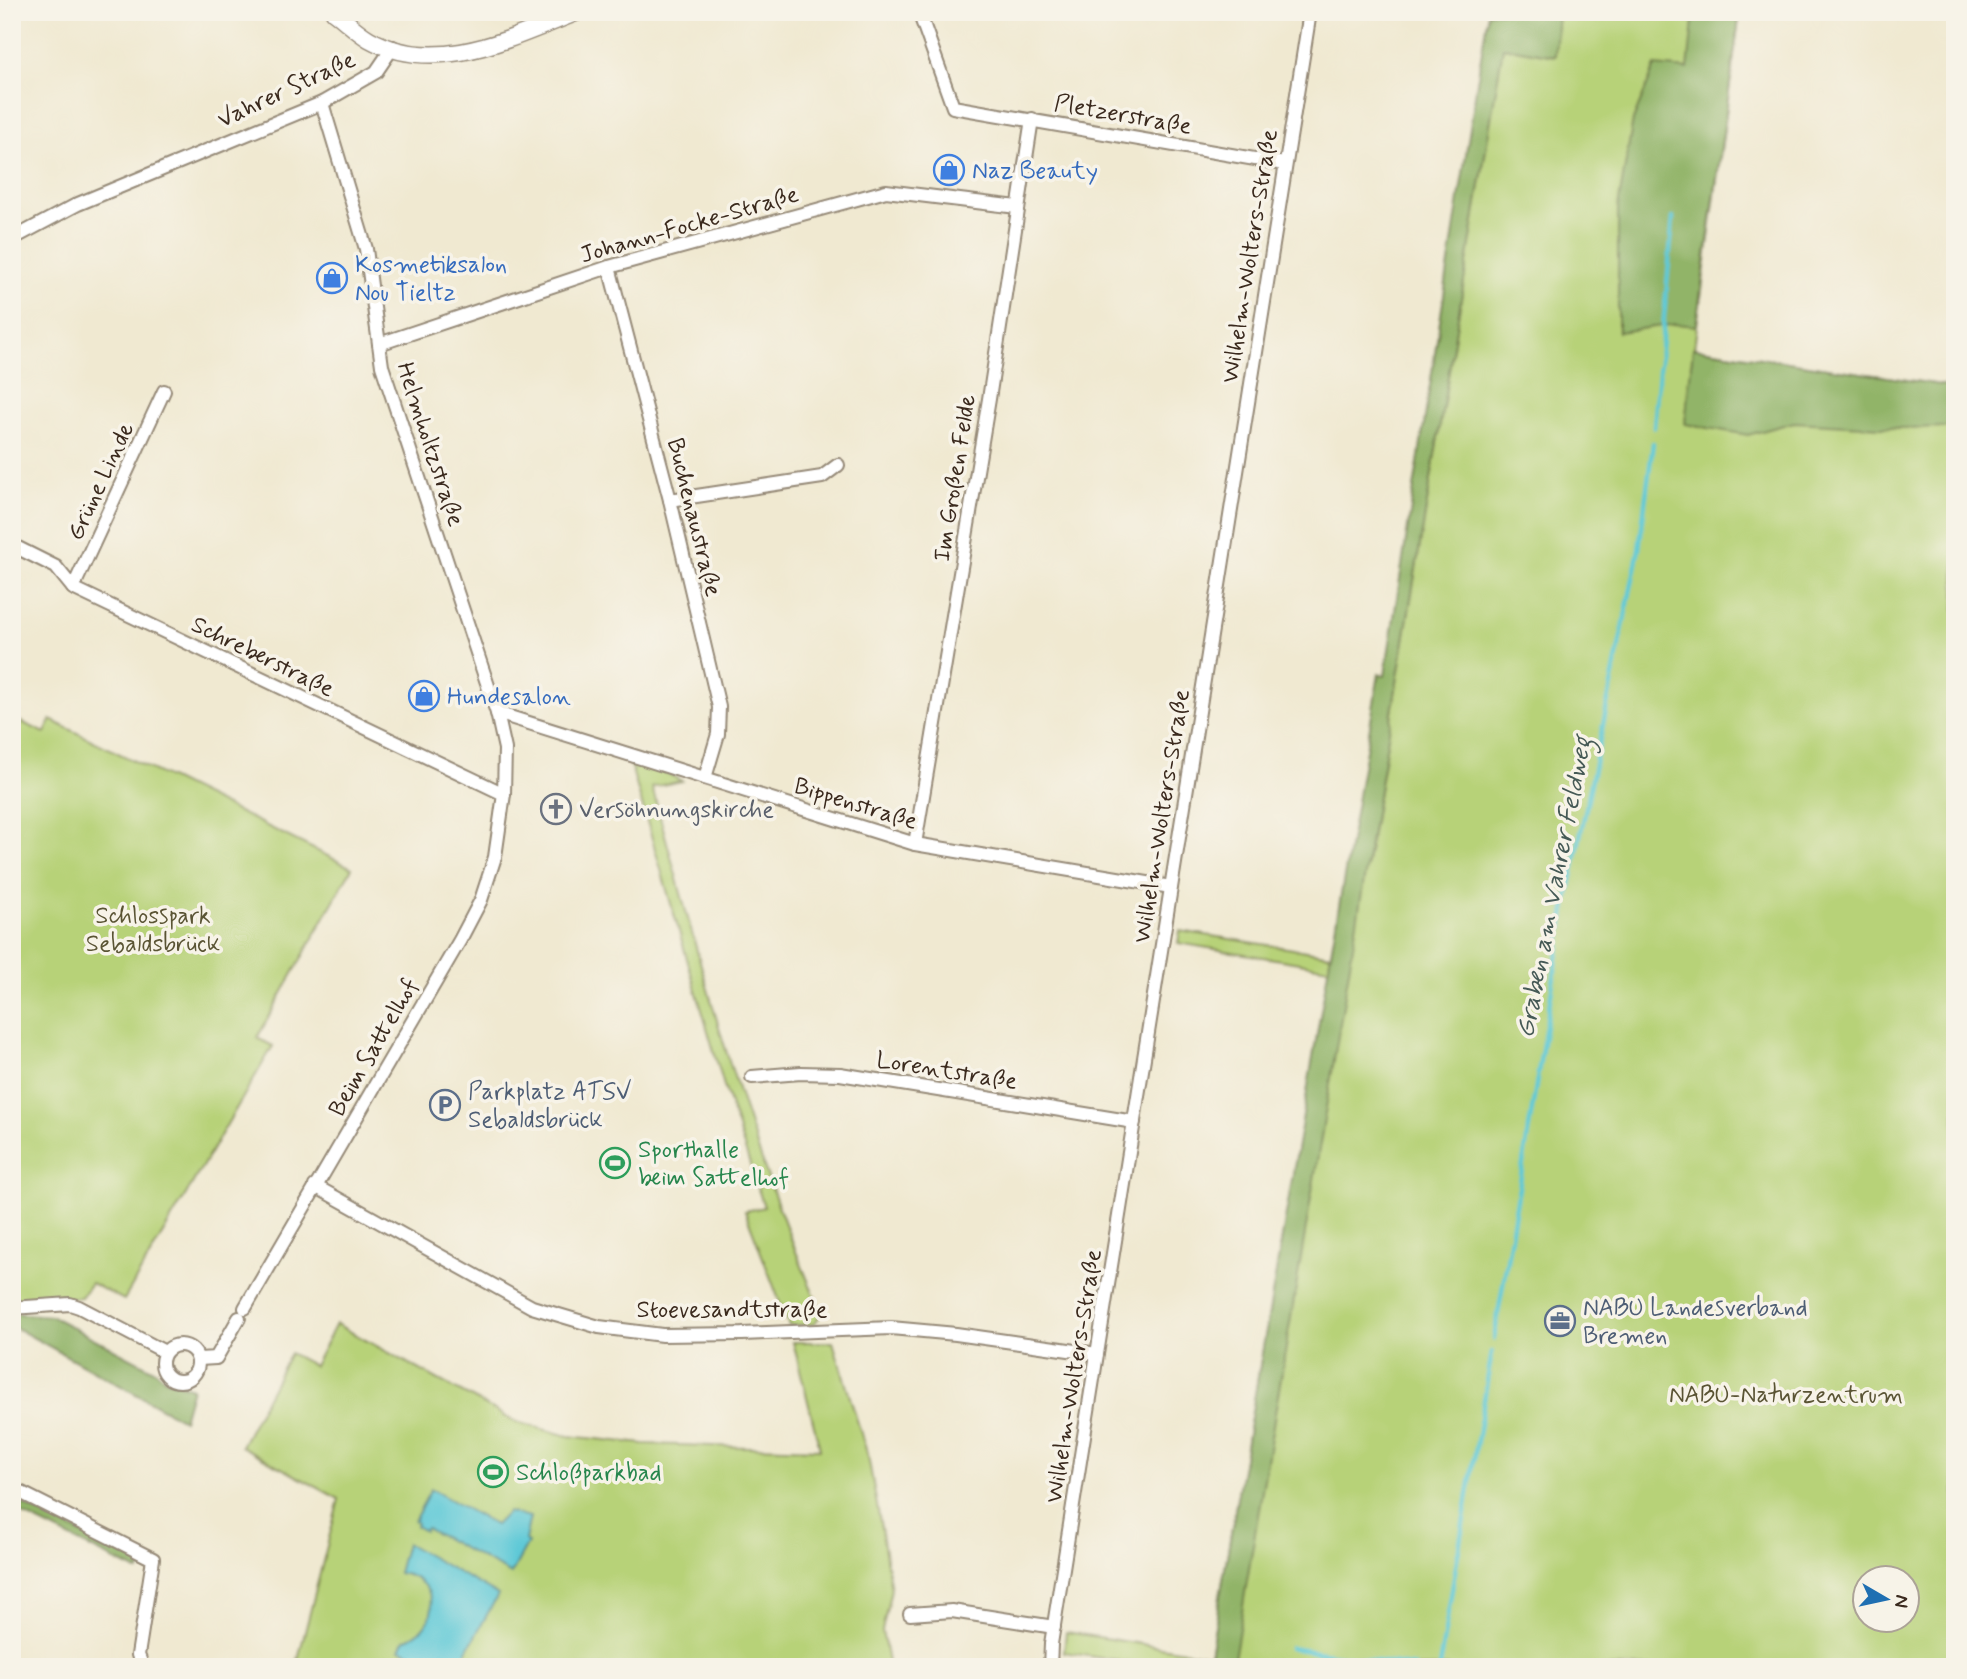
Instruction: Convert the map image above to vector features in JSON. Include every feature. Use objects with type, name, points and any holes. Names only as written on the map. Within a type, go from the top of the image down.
[{"type":"main road","points":[[334,12],[369,39],[406,52],[436,55],[481,49],[578,12]]},
{"type":"street","name":"Pletzerstraße","points":[[919,12],[953,107],[1284,164]]},
{"type":"street","name":"Wilhelm-Wolters-Straße","points":[[1051,1667],[1051,1644],[1310,12]]},
{"type":"street","name":"Vahrer Straße","points":[[12,239],[78,204],[323,103],[376,72],[393,47]]},
{"type":"street","name":"Helmholtzstraße","points":[[323,103],[366,249],[382,366],[497,713],[505,749],[504,794]]},
{"type":"street","name":"Im Großen Felde","points":[[915,844],[989,399],[1032,119]]},
{"type":"street","name":"Johann-Focke-Straße","points":[[379,344],[609,267],[886,191],[1017,207]]},
{"type":"street","name":"Buchenaustraße","points":[[609,267],[670,500],[719,707],[718,734],[705,778]]},
{"type":"street","name":"Grüne Linde","points":[[73,589],[164,391]]},
{"type":"street","points":[[670,500],[822,477],[838,465]]},
{"type":"street","name":"Schreberstraße","points":[[12,544],[56,567],[73,589],[504,794]]},
{"type":"street","name":"Bippenstraße","points":[[497,713],[915,844],[1171,887]]},
{"type":"street","name":"Beim Sattelhof","points":[[199,1359],[216,1357],[460,940],[481,900],[495,857],[504,794]]},
{"type":"street","name":"Lorentstraße","points":[[752,1077],[802,1073],[840,1074],[1134,1122]]},
{"type":"street","name":"Stoevesandtstraße","points":[[315,1186],[532,1307],[599,1326],[662,1335],[742,1335],[891,1328],[956,1334],[1097,1354]]},
{"type":"street","points":[[12,1308],[70,1304],[165,1352]]},
{"type":"street","points":[[174,1345],[193,1349],[199,1359],[194,1376],[179,1382],[166,1375],[162,1368],[165,1352],[174,1345]]},
{"type":"street","points":[[12,1488],[153,1559],[138,1655],[143,1667]]},
{"type":"street","points":[[910,1614],[952,1611],[1054,1627]]},
{"type":"green space","name":"NABU-Naturzentrum","points":[[1488,12],[1740,12],[1694,348],[1955,387],[1955,1667],[1156,1667],[1064,1652],[1066,1632],[1210,1655],[1329,968],[1178,943],[1180,931],[1331,955],[1347,866],[1366,869],[1486,149]]},
{"type":"green space","points":[[1488,12],[1558,12],[1555,56],[1503,47],[1233,1665],[1239,1667],[1208,1667],[1379,674],[1385,675]]},
{"type":"green space","points":[[1694,12],[1740,12],[1696,326],[1676,324],[1618,332],[1618,207],[1633,120],[1655,66],[1688,69]]},
{"type":"green space","points":[[1693,348],[1955,387],[1955,427],[1899,428],[1794,422],[1748,435],[1685,424]]},
{"type":"green space","name":"Schlosspark Sebaldsbrück","points":[[12,718],[45,733],[51,720],[352,868],[257,1038],[273,1046],[124,1300],[91,1283],[81,1297],[39,1301],[12,1300]]},
{"type":"green space","points":[[630,763],[664,772],[682,781],[652,787],[707,987],[748,1119],[795,1249],[822,1313],[814,1324],[789,1326],[745,1211],[764,1207],[724,1086]]},
{"type":"green space","points":[[12,1313],[51,1316],[156,1371],[165,1379],[192,1388],[183,1420],[12,1326]]},
{"type":"green space","name":"Schloßparkbad","points":[[336,1324],[516,1422],[568,1436],[644,1444],[820,1449],[793,1342],[833,1342],[868,1456],[882,1533],[891,1589],[882,1631],[889,1667],[296,1667],[339,1499],[241,1446],[290,1353],[314,1366]]},
{"type":"green space","points":[[12,1499],[142,1563],[139,1572],[12,1509]]},
{"type":"water","points":[[431,1489],[495,1525],[508,1512],[530,1517],[525,1540],[528,1543],[511,1574],[426,1528],[424,1531],[416,1526],[414,1521]]},
{"type":"water","points":[[406,1543],[498,1595],[458,1667],[449,1667],[400,1649],[404,1640],[426,1624],[432,1603],[422,1584],[412,1577],[398,1573]]},
{"type":"waterway","name":"Graben am Vahrer Feldweg","points":[[1654,427],[1673,218]]},
{"type":"waterway","name":"Graben am Vahrer Feldweg","points":[[1494,1339],[1565,910],[1639,549],[1653,443]]},
{"type":"waterway","name":"Graben am Vahrer Feldweg","points":[[1439,1667],[1492,1352]]},
{"type":"waterway","points":[[1290,1648],[1415,1667]]},
{"type":"waterway","points":[[1922,1667],[1955,1656]]},
{"type":"place","name":"Naz Beauty","points":[[949,170]]},
{"type":"place","name":"Kosmetiksalon Nou Tieltz","points":[[332,278]]},
{"type":"place","name":"Hundesalon","points":[[424,696]]},
{"type":"place","name":"Versöhnungskirche","points":[[556,809]]},
{"type":"place","name":"Parkplatz ATSV Sebaldsbrück","points":[[445,1105]]},
{"type":"place","name":"Sporthalle beim Sattelhof","points":[[615,1163]]},
{"type":"place","name":"NABU Landesverband Bremen","points":[[1560,1321]]},
{"type":"place","name":"Schloßparkbad","points":[[493,1472]]}]
